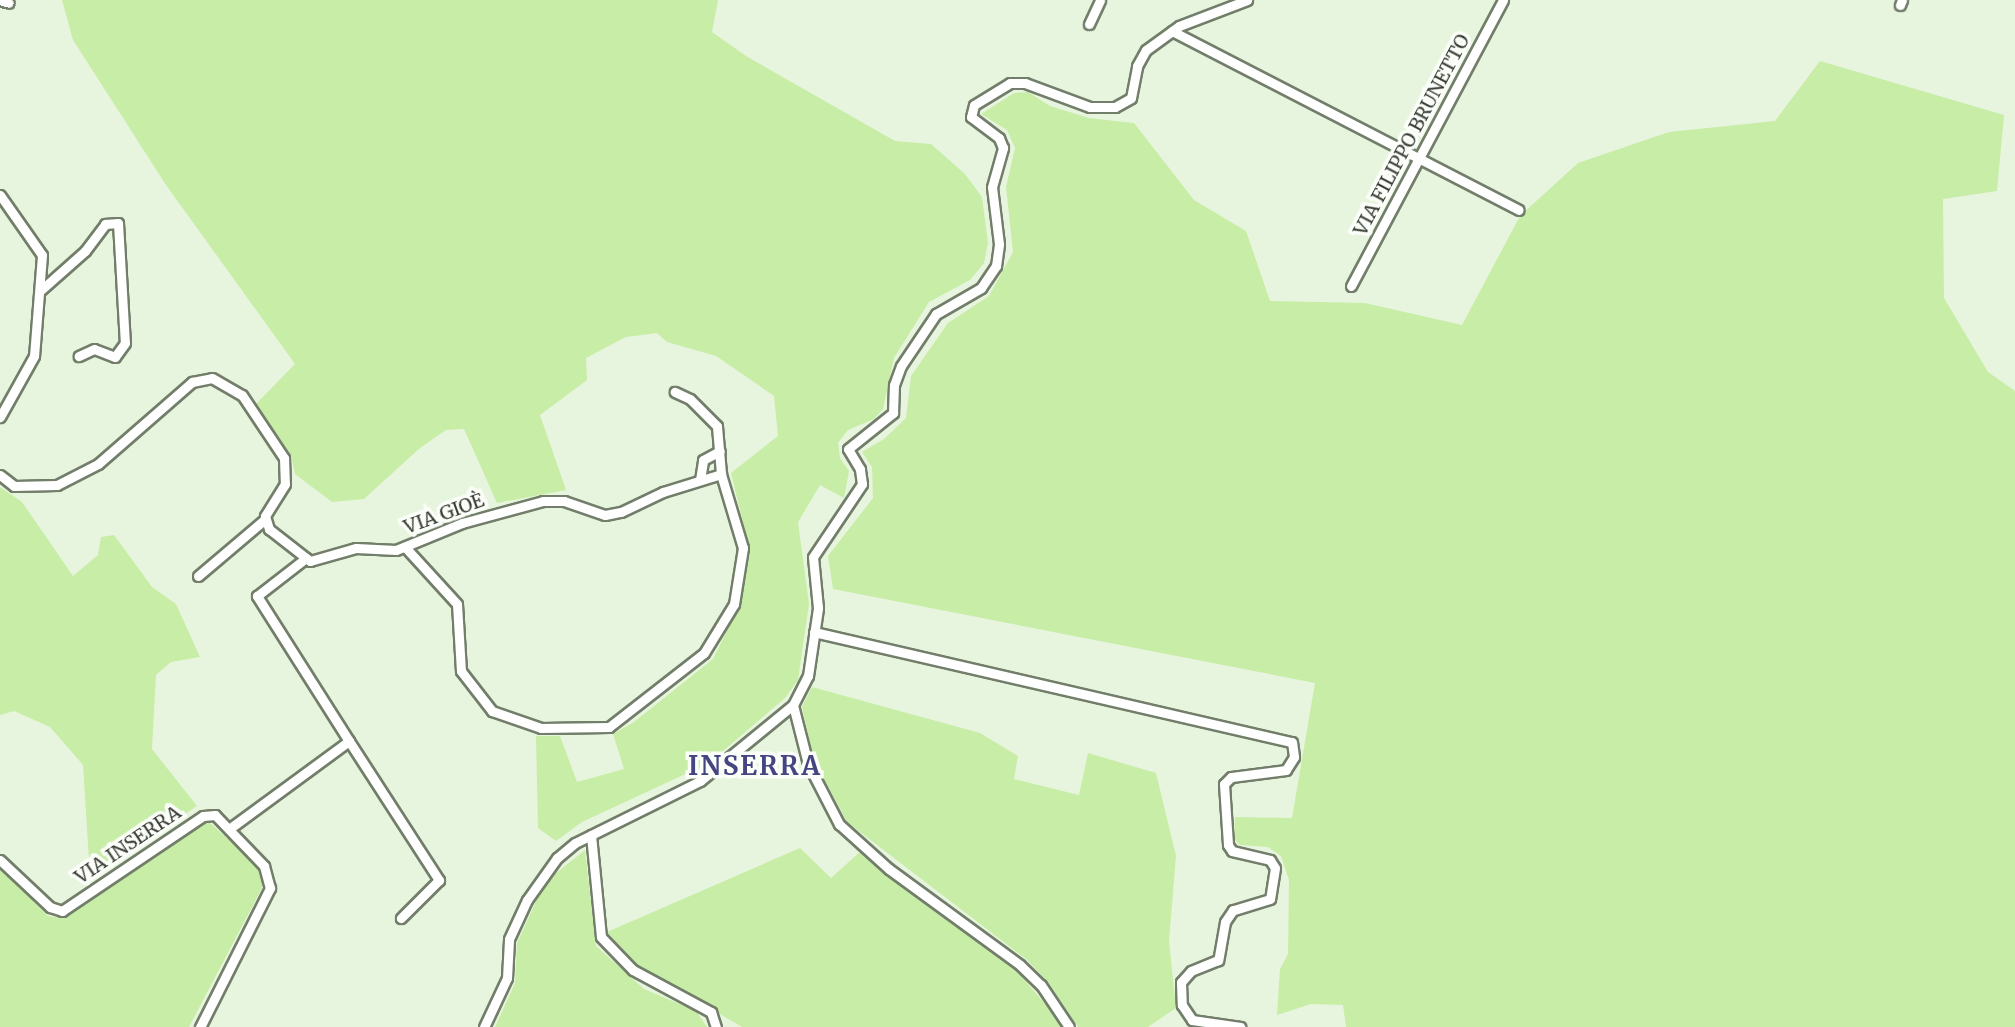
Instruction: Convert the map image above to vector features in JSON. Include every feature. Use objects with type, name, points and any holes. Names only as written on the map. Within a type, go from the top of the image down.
[{"type":"street","points":[[1089,24],[1100,0]]},
{"type":"street","points":[[484,1027],[507,978],[509,939],[527,900],[557,858],[591,835],[700,781],[793,705],[808,676],[818,608],[813,557],[862,484],[860,470],[848,449],[893,413],[894,385],[901,366],[936,314],[981,288],[996,266],[999,243],[992,187],[1003,148],[999,138],[971,117],[974,106],[1010,83],[1025,83],[1090,107],[1115,107],[1131,98],[1137,66],[1146,50],[1172,31],[1247,0]]},
{"type":"street","name":"VIA FILIPPO BRUNETTO","points":[[1351,286],[1503,0]]},
{"type":"street","points":[[1172,31],[1519,211]]},
{"type":"street","points":[[0,195],[42,255],[34,356],[0,417]]},
{"type":"street","points":[[41,290],[85,251],[105,224],[118,223],[125,343],[115,357],[94,349],[79,356]]},
{"type":"street","points":[[0,475],[14,486],[57,485],[97,464],[192,382],[212,378],[242,395],[284,458],[285,484],[264,520],[198,576]]},
{"type":"street","points":[[405,547],[457,604],[461,671],[492,710],[541,728],[610,727],[704,653],[734,604],[743,548],[721,474],[717,426],[690,399],[675,392]]},
{"type":"street","points":[[700,480],[703,460],[720,451]]},
{"type":"street","name":"VIA GIOÈ","points":[[306,558],[319,559],[356,548],[405,547],[462,523],[532,504],[564,501],[605,515],[721,474]]},
{"type":"street","points":[[264,520],[269,530],[306,558],[257,596],[439,880],[401,918]]},
{"type":"street","points":[[814,632],[1292,742],[1294,757],[1286,770],[1231,777],[1224,784],[1228,845],[1232,851],[1270,860],[1275,868],[1270,899],[1233,910],[1218,960],[1191,971],[1181,982],[1182,1005],[1192,1020],[1240,1027]]},
{"type":"street","points":[[793,705],[808,764],[839,824],[889,869],[1020,965],[1041,985],[1069,1027]]},
{"type":"street","points":[[229,829],[349,741]]},
{"type":"street","name":"VIA INSERRA","points":[[0,860],[53,910],[62,911],[206,814],[215,815],[264,866],[270,888],[200,1027]]},
{"type":"street","points":[[591,835],[601,937],[641,975],[711,1012],[716,1027]]},
{"type":"green space","points":[[62,0],[718,0],[712,32],[746,56],[895,141],[931,144],[965,174],[982,197],[988,243],[984,263],[970,280],[929,302],[894,358],[883,409],[874,419],[848,430],[838,443],[840,458],[849,471],[844,498],[820,485],[798,522],[809,604],[798,680],[785,698],[709,763],[582,822],[556,841],[538,828],[536,736],[560,736],[577,782],[624,769],[613,734],[634,722],[713,659],[742,600],[750,551],[731,473],[778,436],[774,396],[716,356],[667,342],[657,333],[626,337],[586,358],[587,380],[540,415],[566,490],[497,503],[464,429],[446,430],[420,448],[364,499],[332,502],[295,474],[291,455],[256,404],[295,364],[166,185],[73,40]]},
{"type":"green space","points":[[1820,61],[2004,115],[1997,191],[1943,199],[1944,298],[1988,372],[2015,391],[2015,1027],[1346,1027],[1343,1005],[1311,1004],[1277,1015],[1280,969],[1288,954],[1289,880],[1281,856],[1268,847],[1240,845],[1234,839],[1235,817],[1292,818],[1315,683],[833,589],[828,556],[873,498],[872,467],[862,452],[884,439],[906,418],[911,376],[948,323],[989,296],[1013,252],[1006,187],[1015,148],[1007,130],[981,114],[1014,93],[1028,92],[1050,106],[1089,118],[1134,123],[1194,200],[1246,231],[1270,301],[1365,303],[1462,325],[1520,216],[1578,163],[1669,132],[1775,121]]},
{"type":"green space","points":[[0,487],[22,502],[73,576],[98,555],[101,537],[114,535],[152,587],[176,604],[200,657],[171,662],[156,675],[152,749],[197,806],[90,877],[83,765],[50,727],[14,711],[0,715]]},
{"type":"green space","points":[[812,687],[980,733],[1018,756],[1014,779],[1079,795],[1088,753],[1156,773],[1176,856],[1169,941],[1176,1008],[1148,1027],[1078,1027],[1049,983],[1026,959],[847,822],[814,760],[802,707]]},
{"type":"green space","points":[[208,821],[255,864],[263,875],[262,888],[189,1027],[0,1027],[0,867],[48,916],[63,918]]},
{"type":"green space","points":[[800,848],[831,878],[861,851],[1014,968],[1065,1027],[742,1027],[638,966],[607,932]]},
{"type":"green space","points":[[585,850],[596,946],[644,989],[696,1011],[707,1027],[495,1027],[515,983],[517,943],[537,899],[555,874]]},
{"type":"district","name":"INSERRA","points":[[755,766]]}]
